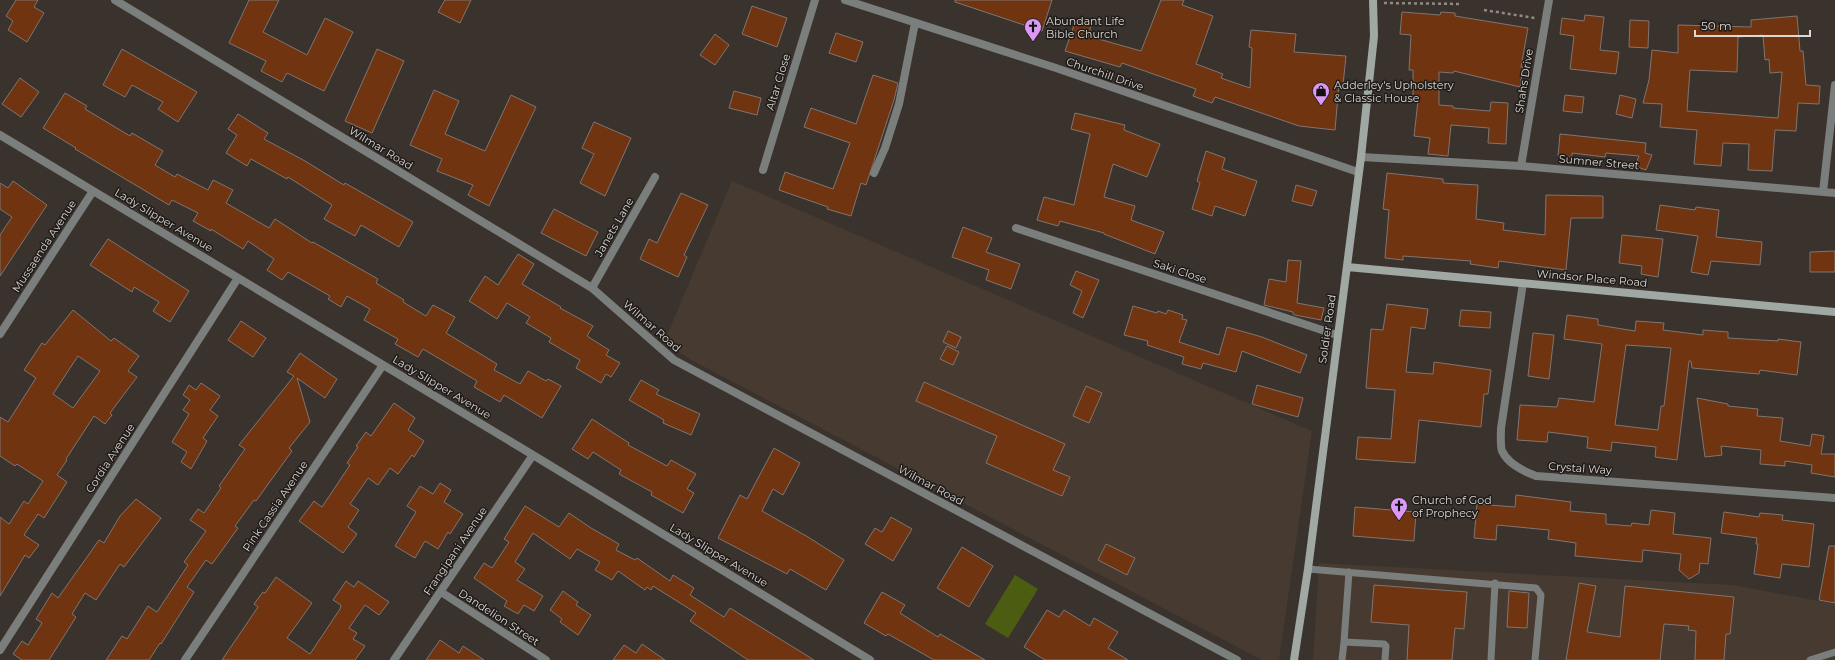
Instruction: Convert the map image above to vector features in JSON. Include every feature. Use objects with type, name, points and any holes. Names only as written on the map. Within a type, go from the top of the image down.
[{"type":"main road","name":"Soldier Road","points":[[1294,660],[1308,569],[1361,156],[1374,36],[1373,1]]},
{"type":"main road","name":"Windsor Place Road","points":[[1347,267],[1523,282],[1835,312]]},
{"type":"street","name":"Wilmar Road","points":[[114,0],[592,288],[674,360],[1236,660]]},
{"type":"street","name":"Altar Close","points":[[763,170],[815,0]]},
{"type":"street","name":"Churchill Drive","points":[[845,0],[1056,68],[1358,172]]},
{"type":"street","name":"Shahs Drive","points":[[1521,166],[1548,0]]},
{"type":"street","points":[[874,173],[885,148],[899,104],[915,23]]},
{"type":"street","points":[[1823,192],[1835,85]]},
{"type":"street","name":"Lady Slipper Avenue","points":[[0,135],[533,455],[870,660]]},
{"type":"street","name":"Sumner Street","points":[[1361,156],[1521,166],[1835,193]]},
{"type":"street","name":"Janets Lane","points":[[592,288],[655,177]]},
{"type":"street","name":"Mussaenda Avenue","points":[[0,334],[93,191]]},
{"type":"street","name":"Saki Close","points":[[1016,228],[1337,335]]},
{"type":"street","name":"Cordia Avenue","points":[[0,650],[238,278]]},
{"type":"street","name":"Crystal Way","points":[[1523,282],[1501,428],[1502,450],[1510,461],[1521,470],[1536,476],[1835,498]]},
{"type":"street","name":"Pink Cassia Avenue","points":[[185,660],[383,365]]},
{"type":"street","name":"Frangipani Avenue","points":[[394,660],[533,455]]},
{"type":"street","name":"Dandelion Street","points":[[441,592],[546,660]]},
{"type":"lane","points":[[1308,569],[1495,583],[1536,588],[1541,595],[1535,660]]},
{"type":"lane","points":[[1342,660],[1349,572]]},
{"type":"lane","points":[[1491,660],[1495,583]]},
{"type":"lane","points":[[1344,642],[1384,644],[1386,646],[1385,660]]},
{"type":"lane","points":[[1810,660],[1835,652]]},
{"type":"path","points":[[1373,1],[1462,4]]},
{"type":"path","points":[[1484,10],[1545,20]]},
{"type":"shaded area","points":[[732,181],[1312,431],[1279,660],[1262,660],[693,361],[664,342]]},
{"type":"shaded area","points":[[1319,563],[1733,585],[1835,604],[1835,660],[1313,660]]},
{"type":"green space","points":[[1015,575],[1038,589],[1008,638],[985,624]]},
{"type":"building","points":[[16,0],[38,0],[34,7],[44,13],[27,42],[8,30],[13,21],[6,16]]},
{"type":"building","points":[[249,0],[279,0],[263,32],[307,55],[325,18],[353,32],[324,91],[287,73],[282,82],[261,71],[266,61],[229,43]]},
{"type":"building","points":[[445,0],[471,0],[460,23],[438,12]]},
{"type":"building","points":[[955,0],[1052,0],[1042,31],[955,2]]},
{"type":"building","points":[[1161,0],[1184,0],[1182,5],[1213,16],[1196,64],[1223,74],[1221,78],[1250,88],[1252,48],[1249,47],[1251,30],[1296,34],[1294,52],[1346,56],[1343,85],[1339,84],[1335,130],[1299,126],[1215,97],[1212,103],[1193,96],[1196,89],[1122,63],[1120,67],[1065,51],[1076,20],[1091,26],[1088,36],[1141,51]]},
{"type":"building","points":[[752,6],[787,18],[777,47],[742,34]]},
{"type":"building","points":[[1402,12],[1440,15],[1441,12],[1455,13],[1455,16],[1528,28],[1521,67],[1523,67],[1520,87],[1454,71],[1453,73],[1439,72],[1439,105],[1453,106],[1453,108],[1490,111],[1491,102],[1508,103],[1506,144],[1488,143],[1489,128],[1451,125],[1448,156],[1428,154],[1430,138],[1414,136],[1418,101],[1413,101],[1413,70],[1409,70],[1411,35],[1400,34]]},
{"type":"building","points":[[1585,15],[1604,17],[1600,50],[1619,52],[1616,74],[1570,69],[1574,36],[1560,34],[1562,18],[1584,21]]},
{"type":"building","points":[[1797,16],[1800,51],[1803,51],[1806,85],[1820,86],[1819,104],[1798,103],[1796,131],[1775,130],[1772,171],[1748,170],[1749,144],[1723,143],[1721,166],[1694,164],[1697,130],[1660,127],[1662,104],[1643,103],[1649,80],[1652,50],[1678,53],[1678,25],[1751,27],[1751,20]],"holes":[[[1763,35],[1765,60],[1769,59],[1770,73],[1782,72],[1778,118],[1687,111],[1690,70],[1737,72],[1738,37]]]},
{"type":"building","points":[[1630,20],[1649,21],[1648,48],[1629,47]]},
{"type":"building","points":[[836,33],[863,42],[856,62],[829,53]]},
{"type":"building","points":[[715,34],[729,45],[715,65],[700,55]]},
{"type":"building","points":[[122,49],[197,92],[178,122],[158,109],[163,102],[132,85],[125,97],[103,85]]},
{"type":"building","points":[[377,49],[404,61],[372,133],[345,121]]},
{"type":"building","points":[[873,75],[898,83],[894,100],[866,185],[861,183],[851,216],[827,209],[828,207],[779,190],[785,172],[833,189],[850,143],[804,127],[811,108],[856,124]]},
{"type":"building","points":[[20,78],[39,92],[21,117],[2,104]]},
{"type":"building","points":[[434,90],[459,101],[445,134],[485,151],[511,95],[536,107],[489,206],[468,195],[473,185],[437,171],[442,159],[410,145]]},
{"type":"building","points":[[734,91],[761,98],[757,115],[729,108]]},
{"type":"building","points":[[65,93],[87,106],[85,109],[130,136],[132,133],[163,151],[155,165],[175,177],[177,174],[208,190],[213,180],[233,190],[226,203],[269,228],[275,219],[312,243],[313,242],[378,279],[376,283],[404,300],[403,302],[426,316],[433,305],[455,317],[446,333],[497,364],[494,370],[520,384],[528,371],[546,381],[548,379],[561,386],[542,418],[504,395],[500,402],[474,387],[477,381],[423,349],[418,357],[395,344],[398,339],[364,320],[370,309],[347,296],[341,307],[328,299],[330,296],[288,272],[282,280],[267,270],[274,259],[248,241],[243,249],[211,229],[211,231],[193,221],[198,213],[172,200],[169,205],[75,149],[76,148],[43,128]]},
{"type":"building","points":[[1565,95],[1584,97],[1582,113],[1563,111]]},
{"type":"building","points":[[1620,95],[1636,99],[1632,118],[1616,114]]},
{"type":"building","points":[[1075,113],[1125,125],[1124,130],[1160,144],[1147,177],[1113,164],[1104,197],[1135,206],[1131,220],[1164,232],[1155,254],[1104,233],[1060,221],[1058,226],[1037,220],[1044,197],[1074,205],[1090,134],[1071,129]]},
{"type":"building","points":[[238,114],[268,133],[264,139],[305,161],[344,185],[345,183],[413,222],[399,247],[361,225],[355,236],[324,219],[332,205],[288,177],[287,179],[251,159],[247,166],[226,153],[237,135],[228,129]]},
{"type":"building","points":[[594,122],[631,138],[605,196],[580,183],[594,154],[582,148]]},
{"type":"building","points":[[1560,134],[1646,143],[1645,153],[1652,155],[1646,170],[1635,166],[1639,156],[1606,153],[1605,157],[1572,153],[1572,157],[1558,156]]},
{"type":"building","points":[[1206,151],[1225,158],[1222,169],[1257,181],[1245,216],[1215,206],[1212,216],[1192,209],[1200,183],[1197,181]]},
{"type":"building","points":[[1387,173],[1443,179],[1443,183],[1478,185],[1476,219],[1504,223],[1503,230],[1545,235],[1546,195],[1603,196],[1603,218],[1571,218],[1566,270],[1499,261],[1498,268],[1470,264],[1471,261],[1403,256],[1403,260],[1385,258],[1389,210],[1383,209]]},
{"type":"building","points":[[13,181],[47,205],[0,276],[0,235],[12,217],[0,209],[0,183],[8,188]]},
{"type":"building","points":[[1296,185],[1317,191],[1312,206],[1292,201]]},
{"type":"building","points":[[681,193],[708,205],[684,255],[687,257],[678,277],[640,259],[649,239],[657,243]]},
{"type":"building","points":[[1660,205],[1695,210],[1696,207],[1719,210],[1716,237],[1762,242],[1760,265],[1711,261],[1708,275],[1691,272],[1698,236],[1656,230]]},
{"type":"building","points":[[554,209],[598,232],[586,256],[541,233]]},
{"type":"building","points":[[963,227],[992,238],[986,252],[1020,264],[1011,289],[986,280],[989,270],[952,257]]},
{"type":"building","points":[[1622,235],[1663,239],[1658,277],[1641,274],[1642,266],[1619,263]]},
{"type":"building","points":[[108,239],[189,291],[170,322],[153,311],[159,302],[134,287],[132,292],[90,265]]},
{"type":"building","points":[[1835,251],[1835,272],[1810,272],[1810,252]]},
{"type":"building","points":[[518,254],[534,264],[522,284],[561,307],[560,308],[593,326],[587,336],[609,350],[606,355],[620,363],[611,377],[606,374],[601,383],[576,368],[580,360],[549,342],[551,338],[526,323],[530,317],[507,303],[497,319],[469,301],[485,276],[498,285]]},
{"type":"building","points":[[1288,260],[1301,261],[1297,303],[1324,308],[1321,320],[1295,315],[1293,312],[1264,305],[1269,279],[1286,282]]},
{"type":"building","points":[[1076,271],[1099,280],[1083,318],[1073,313],[1082,291],[1070,285]]},
{"type":"building","points":[[1387,304],[1428,309],[1425,329],[1411,327],[1406,372],[1433,374],[1434,362],[1491,370],[1488,394],[1484,394],[1481,427],[1419,420],[1415,463],[1356,459],[1358,437],[1391,439],[1395,390],[1366,388],[1371,329],[1383,330]]},
{"type":"building","points":[[1133,306],[1157,313],[1158,311],[1166,314],[1168,310],[1183,315],[1182,319],[1187,320],[1179,342],[1219,355],[1227,327],[1262,337],[1307,355],[1300,373],[1242,351],[1236,372],[1203,363],[1201,369],[1182,364],[1184,357],[1147,345],[1148,341],[1124,335]]},
{"type":"building","points":[[73,310],[111,341],[114,338],[139,356],[128,371],[137,377],[110,413],[112,415],[105,424],[94,416],[66,459],[67,460],[57,475],[67,482],[44,518],[38,514],[24,535],[39,545],[29,558],[25,555],[0,596],[0,517],[9,524],[24,501],[28,504],[43,481],[17,464],[15,466],[0,456],[0,417],[8,422],[36,378],[24,370],[42,343],[45,345]],"holes":[[[78,356],[100,371],[73,408],[53,394]]]},
{"type":"building","points":[[1461,310],[1491,312],[1490,328],[1459,326]]},
{"type":"building","points":[[1567,315],[1598,319],[1598,325],[1635,331],[1636,321],[1664,323],[1663,330],[1703,335],[1703,330],[1728,332],[1728,338],[1778,341],[1778,339],[1801,342],[1797,375],[1760,370],[1759,374],[1692,368],[1691,361],[1689,361],[1677,460],[1655,457],[1656,447],[1612,442],[1611,451],[1587,448],[1588,437],[1548,432],[1547,442],[1517,440],[1520,405],[1557,407],[1559,398],[1594,402],[1602,344],[1564,339]],"holes":[[[1626,345],[1671,348],[1664,406],[1661,406],[1658,430],[1615,425]]]},
{"type":"building","points":[[241,321],[266,338],[253,357],[228,340]]},
{"type":"building","points":[[948,331],[961,337],[956,348],[943,342]]},
{"type":"building","points":[[1533,333],[1554,335],[1549,379],[1528,376]]},
{"type":"building","points":[[947,346],[959,352],[953,365],[940,359]]},
{"type":"building","points":[[300,353],[337,379],[325,398],[297,378],[310,422],[289,448],[292,451],[256,501],[254,500],[235,526],[238,528],[212,564],[206,560],[187,587],[194,592],[149,660],[106,660],[122,636],[127,639],[148,606],[157,612],[188,565],[184,562],[206,531],[190,520],[198,509],[204,513],[221,488],[219,486],[245,449],[239,445],[294,376],[287,372]]},
{"type":"building","points":[[641,380],[659,390],[656,394],[700,414],[691,435],[663,423],[664,420],[629,400]]},
{"type":"building","points":[[924,382],[1065,444],[1053,470],[1070,477],[1062,496],[986,463],[997,436],[916,401]]},
{"type":"building","points":[[201,383],[220,396],[210,410],[218,416],[203,438],[207,441],[191,469],[181,462],[187,452],[172,442],[189,414],[183,410],[190,400],[183,395],[189,385],[196,390]]},
{"type":"building","points":[[1257,385],[1303,398],[1298,417],[1252,404]]},
{"type":"building","points":[[1086,386],[1102,393],[1089,423],[1073,416]]},
{"type":"building","points":[[1697,398],[1728,404],[1728,406],[1758,409],[1757,416],[1783,418],[1780,441],[1810,446],[1812,434],[1824,436],[1821,454],[1835,454],[1835,477],[1811,473],[1812,465],[1785,461],[1785,466],[1760,464],[1761,450],[1721,446],[1722,455],[1705,457]]},
{"type":"building","points":[[394,403],[415,418],[408,430],[424,441],[414,457],[412,455],[398,474],[390,468],[378,485],[368,478],[350,504],[359,510],[348,527],[357,534],[343,553],[299,521],[314,501],[322,507],[350,465],[347,463],[358,447],[356,446],[366,432],[371,436]]},
{"type":"building","points":[[592,419],[629,443],[628,445],[667,466],[671,460],[696,474],[687,489],[694,493],[683,513],[651,495],[652,492],[619,474],[621,470],[593,452],[588,459],[572,449]]},
{"type":"building","points":[[774,448],[800,463],[783,495],[773,489],[762,511],[808,537],[844,560],[826,590],[790,569],[787,574],[718,538],[740,495],[747,499]]},
{"type":"building","points":[[440,483],[451,490],[444,502],[463,514],[450,534],[448,532],[438,549],[425,541],[415,558],[395,546],[416,512],[407,506],[420,486],[433,494]]},
{"type":"building","points":[[1516,495],[1571,502],[1570,511],[1606,514],[1606,524],[1631,526],[1632,523],[1649,525],[1651,510],[1675,513],[1673,534],[1711,538],[1708,564],[1700,563],[1699,573],[1689,579],[1679,570],[1681,554],[1643,550],[1642,562],[1575,556],[1576,543],[1548,539],[1549,530],[1497,525],[1496,540],[1474,538],[1477,504],[1515,507]]},
{"type":"building","points":[[136,499],[161,518],[124,567],[120,564],[96,600],[85,593],[72,614],[76,617],[49,660],[22,660],[13,654],[22,641],[28,645],[42,623],[36,619],[52,593],[58,598],[99,540],[104,543],[120,516]]},
{"type":"building","points":[[525,506],[559,527],[569,513],[619,544],[616,550],[635,560],[637,558],[670,581],[673,575],[694,588],[690,595],[724,617],[730,608],[814,660],[748,660],[690,621],[696,613],[653,586],[651,590],[647,587],[645,590],[618,571],[612,580],[595,570],[600,562],[577,549],[570,559],[533,533],[515,562],[525,569],[517,580],[543,596],[534,611],[524,605],[518,614],[504,606],[507,601],[474,578],[484,563],[492,568],[509,542],[504,539]]},
{"type":"building","points":[[1355,507],[1416,512],[1414,541],[1353,536]]},
{"type":"building","points":[[1724,512],[1759,517],[1760,513],[1783,515],[1782,520],[1814,524],[1809,567],[1782,564],[1780,578],[1754,574],[1758,544],[1756,544],[1757,538],[1721,533]]},
{"type":"building","points":[[891,517],[912,529],[893,561],[865,544],[875,528],[882,532]]},
{"type":"building","points":[[1106,544],[1135,558],[1127,575],[1098,560]]},
{"type":"building","points":[[1829,546],[1835,546],[1835,603],[1819,600]]},
{"type":"building","points":[[962,547],[993,566],[969,607],[937,588]]},
{"type":"building","points":[[276,577],[312,603],[287,638],[310,654],[340,609],[341,605],[333,600],[346,581],[354,587],[358,581],[389,602],[379,615],[365,605],[349,628],[357,633],[353,639],[365,646],[355,660],[222,660],[258,607],[254,604],[263,592],[265,593]]},
{"type":"building","points":[[1579,583],[1596,586],[1587,632],[1620,637],[1625,586],[1734,597],[1730,634],[1726,634],[1724,660],[1695,660],[1696,631],[1688,630],[1689,626],[1664,624],[1660,660],[1566,660]]},
{"type":"building","points":[[1374,585],[1467,592],[1464,629],[1455,628],[1452,660],[1407,660],[1409,625],[1371,622]]},
{"type":"building","points":[[563,591],[578,602],[576,605],[591,615],[578,635],[560,622],[562,619],[550,610]]},
{"type":"building","points":[[1509,591],[1529,593],[1527,628],[1507,627]]},
{"type":"building","points":[[882,592],[905,605],[900,613],[938,637],[940,634],[985,660],[934,660],[888,634],[886,636],[864,623]]},
{"type":"building","points":[[1047,610],[1059,617],[1064,610],[1090,626],[1094,618],[1118,632],[1108,648],[1128,660],[1045,660],[1024,647]]},
{"type":"building","points":[[440,640],[459,653],[463,646],[484,660],[426,660]]},
{"type":"building","points":[[642,644],[665,660],[613,660],[624,645],[636,653]]},
{"type":"place","name":"Abundant Life Bible Church","points":[[1033,42]]},
{"type":"place","name":"Adderley's Upholstery & Classic House","points":[[1321,106]]},
{"type":"place","name":"Church of God of Prophecy","points":[[1399,521]]}]
